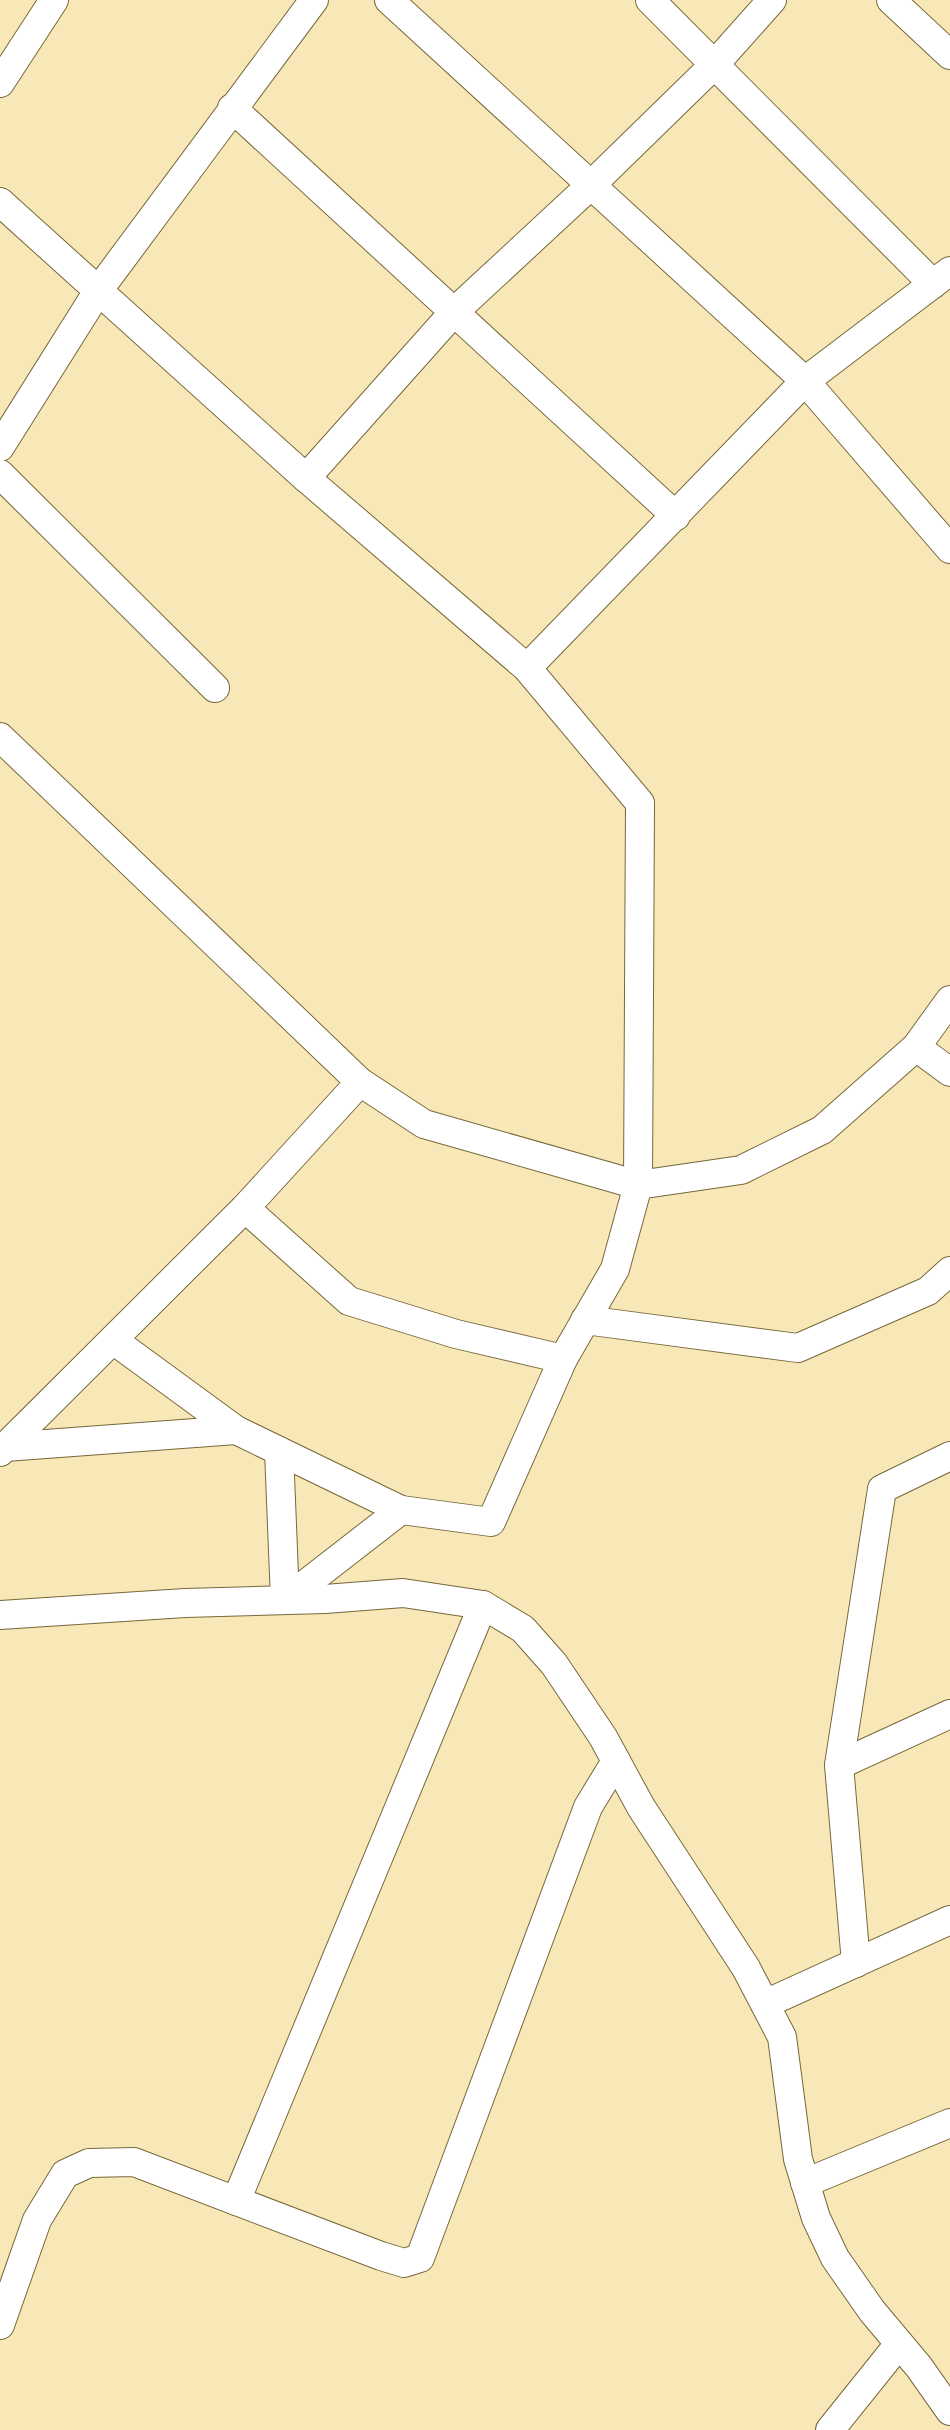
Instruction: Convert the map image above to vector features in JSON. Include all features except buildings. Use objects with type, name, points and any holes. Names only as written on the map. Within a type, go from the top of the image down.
[{"type":"street","points":[[0,82],[54,0]]},
{"type":"street","points":[[0,447],[98,291],[314,0]]},
{"type":"street","points":[[389,0],[804,381],[950,549]]},
{"type":"street","points":[[527,668],[676,516],[804,381],[941,277],[714,65],[650,0]]},
{"type":"street","points":[[306,478],[454,312],[591,185],[714,65],[772,0]]},
{"type":"street","points":[[891,0],[950,55]]},
{"type":"street","points":[[232,108],[676,516]]},
{"type":"street","points":[[0,202],[306,478],[527,668],[640,803],[638,1185],[615,1269],[563,1359],[491,1522],[401,1510],[236,1430],[113,1340]]},
{"type":"street","points":[[0,474],[215,688]]},
{"type":"street","points":[[0,737],[360,1082],[424,1124],[638,1185],[741,1170],[822,1130],[916,1047],[950,1000]]},
{"type":"street","points":[[916,1047],[950,1072]]},
{"type":"street","points":[[2,1450],[245,1208],[360,1082]]},
{"type":"street","points":[[245,1208],[349,1301],[456,1334],[563,1359]]},
{"type":"street","points":[[585,1320],[798,1348],[928,1292],[950,1271]]},
{"type":"street","points":[[2,1450],[236,1430]]},
{"type":"street","points":[[279,1451],[285,1600]]},
{"type":"street","points":[[856,1963],[840,1765],[882,1489],[950,1456]]},
{"type":"street","points":[[285,1600],[401,1510]]},
{"type":"street","points":[[0,1615],[184,1603],[285,1600],[403,1593],[483,1605],[522,1629],[554,1664],[603,1737],[641,1807],[746,1968],[782,2037],[798,2159],[816,2218],[835,2258],[872,2311],[900,2344],[950,2411]]},
{"type":"street","points":[[236,2201],[483,1605]]},
{"type":"street","points":[[840,1765],[950,1714]]},
{"type":"street","points":[[0,2326],[37,2220],[64,2174],[89,2163],[134,2162],[382,2256],[404,2263],[420,2258],[588,1807],[616,1761]]},
{"type":"street","points":[[765,2004],[950,1920]]},
{"type":"street","points":[[805,2183],[950,2124]]},
{"type":"street","points":[[830,2430],[900,2344]]}]
